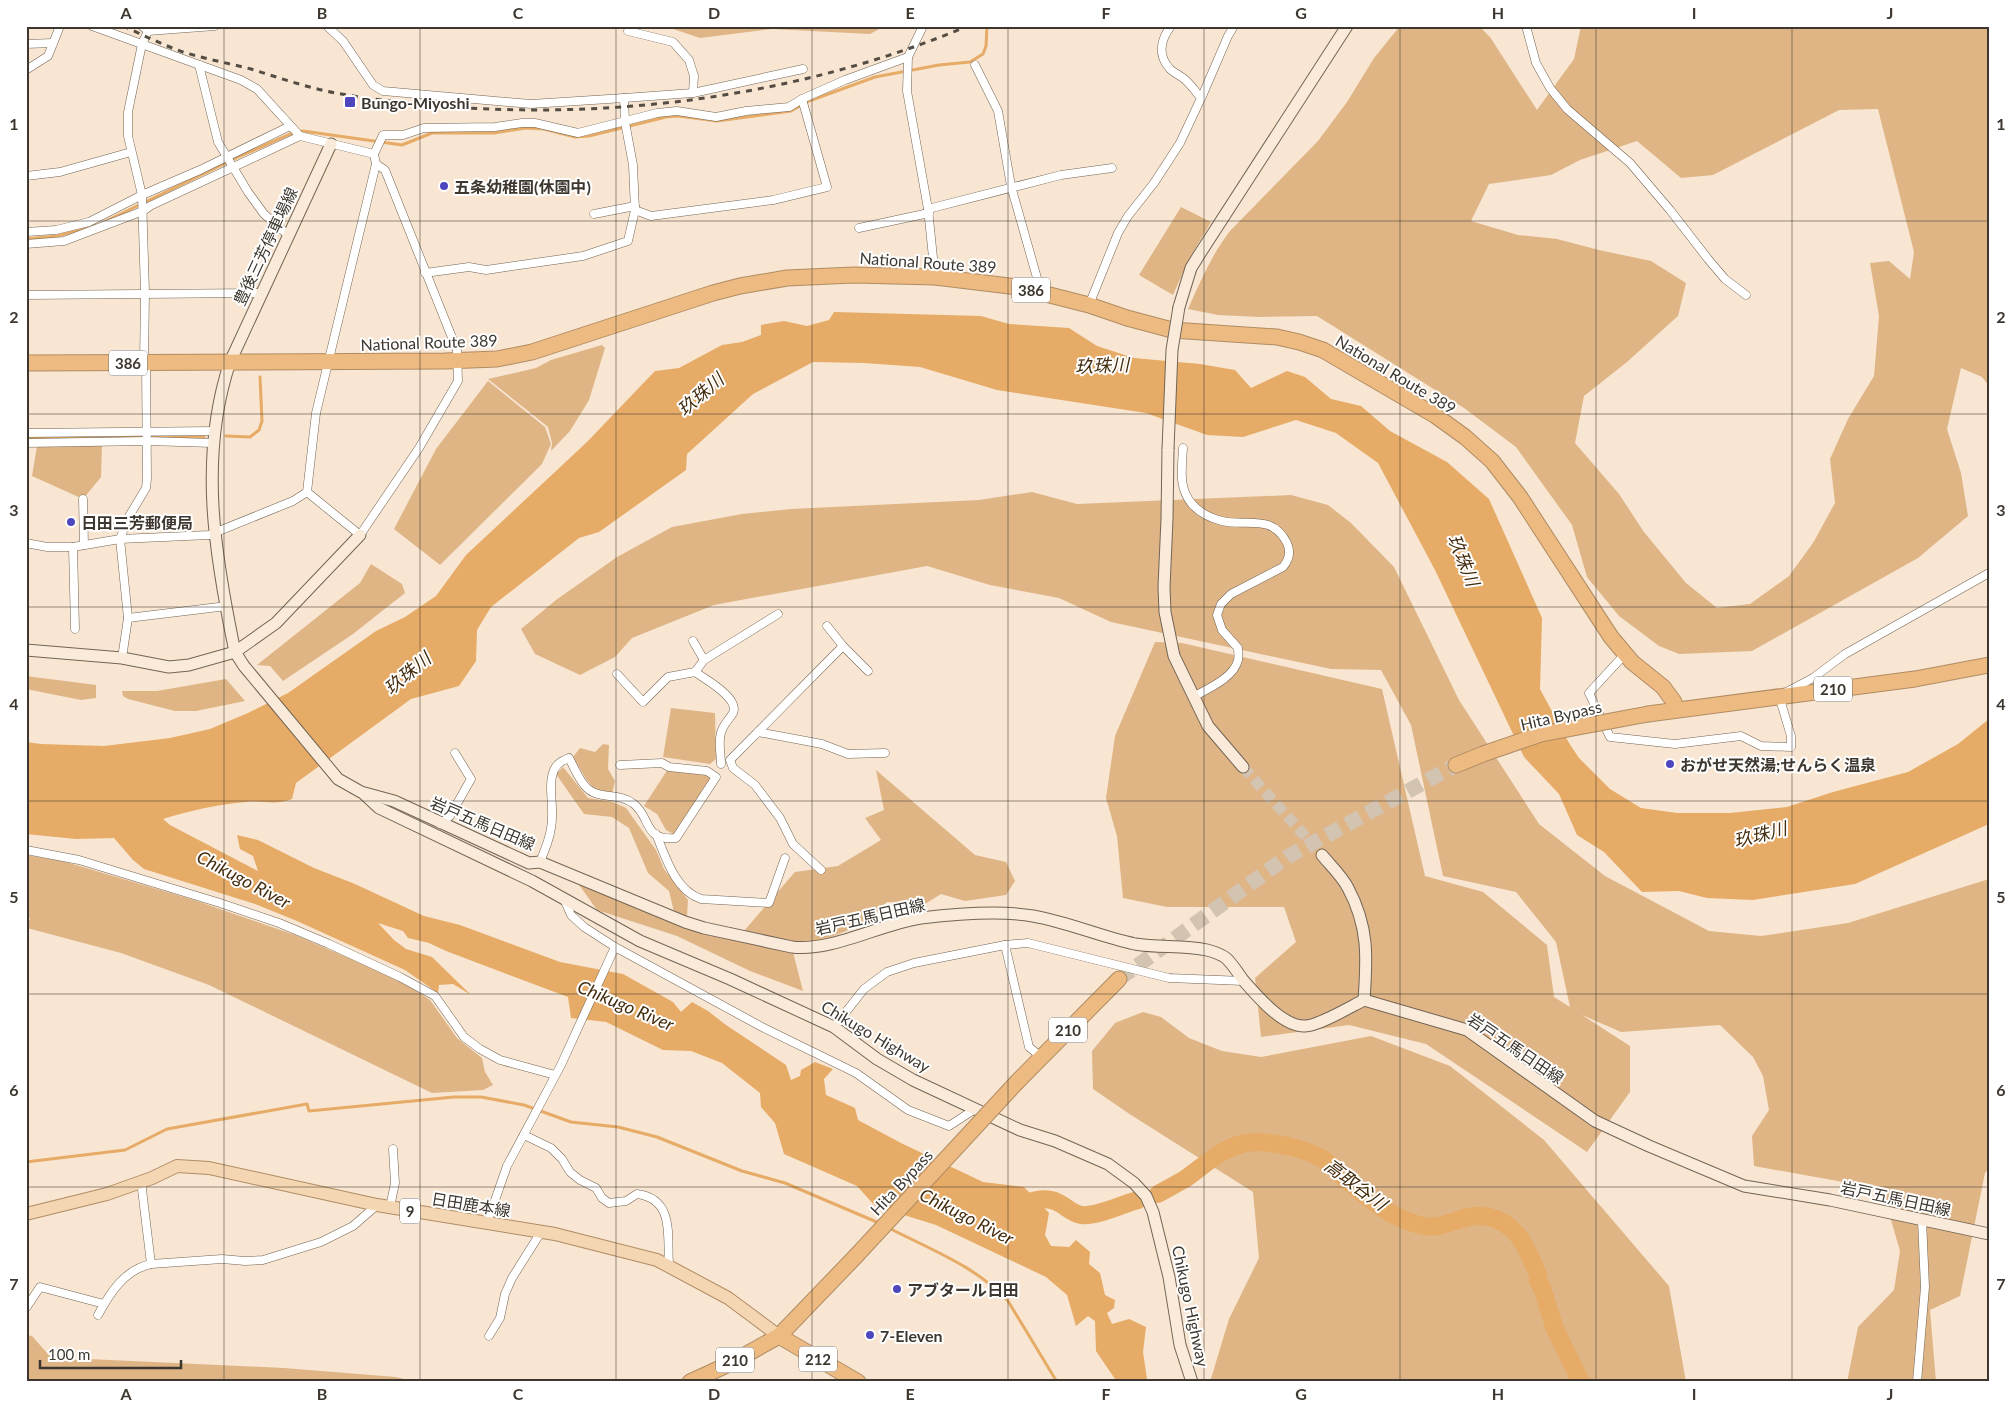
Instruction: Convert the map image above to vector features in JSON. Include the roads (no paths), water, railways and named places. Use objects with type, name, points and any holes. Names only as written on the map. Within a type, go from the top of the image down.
[{"type":"highway","name":"National Route 389","points":[[230,362],[458,361],[497,359],[532,352],[713,293],[766,281],[815,275],[935,277],[999,284],[1041,292],[1172,330],[1258,335],[1300,342],[1334,355],[1436,416],[1478,447],[1507,478],[1611,637],[1646,675],[1663,687],[1674,702],[1676,710]]},
{"type":"highway","name":"386","points":[[26,363],[230,362]]},
{"type":"highway","name":"210","points":[[1676,710],[1915,679],[1989,665]]},
{"type":"highway","name":"Hita Bypass","points":[[1456,764],[1542,734],[1676,710]]},
{"type":"highway","name":"Hita Bypass","points":[[690,1382],[729,1364],[779,1336],[1017,1082],[1118,979]]},
{"type":"highway","name":"212","points":[[779,1336],[858,1382]]},
{"type":"main road","points":[[1242,767],[1208,726],[1193,697],[1174,656],[1166,612],[1164,587],[1168,519],[1168,449],[1172,350],[1179,307],[1191,268],[1347,26]]},
{"type":"main road","name":"豊後三芳停車場線","points":[[230,362],[331,144]]},
{"type":"main road","name":"岩戸五馬日田線","points":[[230,362],[220,396],[211,474],[216,532],[236,652],[244,666],[338,779],[362,792],[394,801],[440,824],[529,863],[540,862],[697,926],[792,947],[803,948],[825,945],[894,924],[921,918],[995,913],[1034,916],[1122,941],[1154,947],[1207,950],[1226,958],[1244,981],[1280,1017],[1291,1023],[1305,1026],[1317,1023],[1364,1000],[1467,1030],[1595,1120],[1648,1146],[1744,1186],[1830,1200],[1989,1234]]},
{"type":"main road","points":[[26,650],[122,658],[169,667],[189,665],[236,652],[276,624],[360,535]]},
{"type":"main road","name":"Chikugo Highway","points":[[362,792],[379,808],[563,897],[640,942],[730,979],[834,1027],[877,1059],[913,1080],[1020,1130],[1056,1142],[1108,1164],[1134,1183],[1146,1196],[1169,1277],[1180,1346],[1192,1382]]},
{"type":"main road","points":[[1322,855],[1348,886],[1361,916],[1367,952],[1364,1000]]},
{"type":"main road","name":"日田鹿本線","points":[[26,1214],[106,1194],[177,1166],[209,1168],[383,1206],[541,1232],[657,1260],[728,1298],[779,1336]]},
{"type":"street","points":[[26,70],[48,56],[60,26]]},
{"type":"street","points":[[92,26],[241,80],[257,89],[300,136],[374,154]]},
{"type":"street","points":[[122,658],[128,618],[120,539],[128,518],[146,488],[147,440],[143,211],[142,195],[128,136],[128,112],[145,29],[215,26]]},
{"type":"street","points":[[327,26],[343,41],[373,85],[383,91],[531,104],[693,93],[803,69]]},
{"type":"street","points":[[922,26],[908,60],[907,91],[928,211],[935,277]]},
{"type":"street","points":[[1171,26],[1164,35],[1161,48],[1163,58],[1170,69],[1184,79],[1201,98]]},
{"type":"street","points":[[1089,305],[1118,233],[1128,216],[1154,184],[1177,148],[1234,26]]},
{"type":"street","points":[[1526,26],[1536,63],[1567,109],[1630,163],[1725,279],[1746,296]]},
{"type":"street","points":[[628,31],[673,42],[689,60],[694,76],[693,93]]},
{"type":"street","points":[[26,44],[53,43]]},
{"type":"street","points":[[308,492],[316,413],[376,164],[374,154],[382,135],[403,135],[424,128],[495,127],[522,123],[535,123],[578,133],[626,126],[657,113],[678,111],[716,117],[746,111],[789,107],[802,99],[908,60]]},
{"type":"street","points":[[199,64],[218,142],[248,192],[264,214],[288,235]]},
{"type":"street","points":[[975,65],[998,111],[1011,186],[1041,292]]},
{"type":"street","points":[[425,273],[469,267],[486,270],[583,256],[628,241],[635,208],[633,165],[626,126],[624,98]]},
{"type":"street","points":[[594,214],[635,208],[651,216],[773,200],[827,187],[802,99]]},
{"type":"street","points":[[26,232],[56,230],[89,222],[142,195],[200,170],[227,155],[290,126]]},
{"type":"street","points":[[26,244],[64,241],[143,211],[300,136]]},
{"type":"street","points":[[26,176],[60,172],[131,152]]},
{"type":"street","points":[[308,492],[360,535],[419,448],[458,381],[457,350],[385,170],[376,164]]},
{"type":"street","points":[[859,228],[1061,174],[1112,168]]},
{"type":"street","points":[[26,295],[261,293]]},
{"type":"street","points":[[26,433],[147,432],[214,437]]},
{"type":"street","points":[[26,443],[214,437]]},
{"type":"street","points":[[1183,448],[1181,484],[1192,505],[1216,519],[1230,522],[1256,521],[1272,527],[1283,534],[1289,547],[1288,560],[1283,567],[1232,594],[1221,604],[1217,615],[1222,630],[1238,648],[1238,660],[1234,670],[1219,682],[1193,697]]},
{"type":"street","points":[[26,543],[47,548],[73,547],[120,539],[209,535],[293,501],[308,492]]},
{"type":"street","points":[[83,499],[84,545]]},
{"type":"street","points":[[73,547],[75,629]]},
{"type":"street","points":[[1625,654],[1589,694],[1610,736],[1675,744],[1741,736],[1761,746],[1791,747],[1791,736],[1779,696],[1813,678],[1845,654],[1989,573]]},
{"type":"street","points":[[128,618],[227,606]]},
{"type":"street","points":[[617,674],[643,702],[668,677],[695,672],[704,660],[778,614]]},
{"type":"street","points":[[827,626],[868,671]]},
{"type":"street","points":[[693,641],[704,660]]},
{"type":"street","points":[[710,773],[721,764],[730,760],[844,646]]},
{"type":"street","points":[[695,672],[730,697],[734,707],[720,735],[721,764]]},
{"type":"street","points":[[758,732],[822,744],[848,754],[885,753]]},
{"type":"street","points":[[440,824],[450,816],[471,779],[455,752]]},
{"type":"street","points":[[540,862],[549,838],[552,816],[551,788],[554,770],[559,762],[569,758],[586,788],[598,794],[622,797],[636,806],[652,832],[664,839],[676,838],[716,777],[707,771],[669,768],[662,762],[620,765]]},
{"type":"street","points":[[730,760],[733,768],[755,785],[780,818],[793,844],[821,870]]},
{"type":"street","points":[[656,834],[670,868],[681,884],[692,896],[702,899],[769,904],[785,858]]},
{"type":"street","points":[[26,850],[79,860],[203,898],[279,923],[329,944],[400,977],[435,996],[464,1037],[480,1049],[500,1060],[556,1075]]},
{"type":"street","points":[[563,897],[571,915],[584,927],[615,948],[762,1028],[856,1074],[908,1110],[949,1126],[975,1109]]},
{"type":"street","points":[[834,1027],[864,989],[887,972],[914,963],[1005,945],[1028,944],[1169,978],[1244,981]]},
{"type":"street","points":[[1005,945],[1029,1047],[1041,1057]]},
{"type":"street","points":[[487,1223],[507,1166],[561,1065],[615,948]]},
{"type":"street","points":[[524,1135],[550,1148],[562,1158],[570,1172],[580,1180],[596,1188],[602,1198],[609,1203],[626,1201],[636,1194],[649,1196],[657,1202],[666,1213],[668,1266]]},
{"type":"street","points":[[98,1315],[110,1292],[124,1277],[142,1266],[222,1259],[263,1260],[321,1242],[353,1226],[383,1206],[395,1183],[393,1149]]},
{"type":"street","points":[[141,1181],[151,1264]]},
{"type":"street","points":[[1917,1382],[1925,1287],[1922,1220]]},
{"type":"street","points":[[489,1336],[500,1318],[505,1294],[512,1278],[541,1232]]},
{"type":"street","points":[[26,1308],[40,1287],[104,1304]]},
{"type":"water","points":[[834,312],[981,316],[1009,324],[1069,328],[1097,346],[1134,358],[1200,364],[1235,370],[1251,388],[1287,371],[1305,377],[1331,399],[1361,406],[1390,431],[1447,462],[1489,499],[1542,618],[1540,689],[1579,758],[1610,789],[1641,808],[1677,813],[1730,813],[1787,807],[1833,792],[1908,772],[1958,744],[1989,719],[1989,824],[1855,884],[1753,900],[1707,898],[1679,891],[1642,892],[1604,852],[1577,835],[1559,794],[1524,757],[1435,570],[1378,463],[1336,433],[1296,420],[1243,437],[1207,435],[1146,413],[997,390],[920,367],[813,362],[753,394],[687,454],[686,470],[599,532],[579,538],[491,607],[477,630],[476,661],[459,686],[411,699],[296,783],[292,799],[279,802],[225,804],[163,819],[170,825],[258,871],[253,856],[240,849],[237,835],[258,840],[314,868],[355,884],[424,916],[460,925],[560,962],[623,974],[673,1002],[681,1012],[692,1002],[786,1065],[791,1080],[800,1076],[801,1070],[815,1062],[833,1069],[824,1079],[826,1095],[855,1108],[858,1120],[983,1182],[1024,1187],[1049,1213],[1045,1235],[1051,1246],[1069,1247],[1076,1240],[1090,1252],[1089,1264],[1100,1273],[1105,1295],[1115,1300],[1114,1308],[1107,1313],[1112,1324],[1129,1319],[1146,1327],[1143,1352],[1147,1379],[1151,1382],[1117,1382],[1096,1351],[1095,1321],[1088,1316],[1076,1326],[1067,1295],[1046,1277],[936,1225],[875,1206],[857,1186],[784,1154],[775,1123],[761,1107],[760,1093],[722,1063],[691,1051],[663,1050],[606,1022],[571,1018],[568,997],[429,943],[408,938],[403,931],[378,923],[394,940],[406,949],[432,957],[471,995],[453,984],[439,985],[438,993],[405,970],[297,921],[255,904],[144,869],[133,860],[114,838],[76,839],[26,834],[26,742],[104,746],[170,738],[210,729],[288,693],[376,631],[405,617],[436,596],[466,555],[587,442],[655,371],[679,368],[722,345],[742,342],[761,335],[761,325],[784,321],[807,326],[829,320]]},
{"type":"waterway","points":[[106,221],[236,158],[290,134],[303,131],[402,145],[432,133],[494,133],[526,128],[544,129],[575,137],[589,136],[666,117],[678,116],[717,121],[791,111],[809,101],[875,77],[939,65],[970,62],[983,54],[986,46],[987,26]]},
{"type":"waterway","points":[[26,239],[57,236],[96,225]]},
{"type":"waterway","points":[[226,436],[250,437],[259,430],[262,421],[260,377]]},
{"type":"waterway","points":[[26,438],[204,437]]},
{"type":"waterway","points":[[26,1162],[125,1150],[167,1129],[307,1104],[309,1111],[454,1097],[481,1097],[524,1105],[571,1122],[618,1127],[657,1137],[742,1171],[785,1183],[879,1223]]},
{"type":"waterway","name":"高取谷川","points":[[1158,1194],[1185,1179],[1229,1148],[1255,1142],[1296,1148],[1323,1159],[1359,1191],[1380,1206],[1394,1215],[1416,1224],[1433,1227],[1473,1216],[1496,1219],[1505,1223],[1523,1242],[1538,1275],[1538,1281],[1555,1329],[1581,1382]]},
{"type":"waterway","name":"高取谷川","points":[[1016,1207],[1031,1201],[1047,1199],[1057,1202],[1077,1214],[1087,1215],[1138,1200]]},
{"type":"waterway","points":[[887,1227],[967,1268],[995,1289],[1008,1301],[1057,1382]]},
{"type":"tunnel","points":[[1119,979],[1287,857],[1456,765]]},
{"type":"tunnel","points":[[1243,767],[1322,855]]},
{"type":"railway","points":[[123,26],[183,52],[323,90],[425,105],[504,110],[584,109],[663,103],[741,92],[818,76],[894,54],[968,26]]},
{"type":"place","name":"Bungo-Miyoshi","points":[[350,102]]},
{"type":"place","name":"五条幼稚園(休園中)","points":[[444,186]]},
{"type":"place","name":"日田三芳郵便局","points":[[71,522]]},
{"type":"place","name":"おがせ天然湯;せんらく温泉","points":[[1670,764]]},
{"type":"place","name":"アブタール日田","points":[[897,1289]]},
{"type":"place","name":"7-Eleven","points":[[870,1335]]},
{"type":"water label","name":"玖珠川","points":[[1102,365]]},
{"type":"water label","name":"玖珠川","points":[[700,394]]},
{"type":"water label","name":"玖珠川","points":[[1464,560]]},
{"type":"water label","name":"玖珠川","points":[[407,673]]},
{"type":"water label","name":"玖珠川","points":[[1760,834]]},
{"type":"water label","name":"Chikugo River","points":[[244,879]]},
{"type":"water label","name":"Chikugo River","points":[[626,1005]]},
{"type":"water label","name":"Chikugo River","points":[[967,1216]]}]
